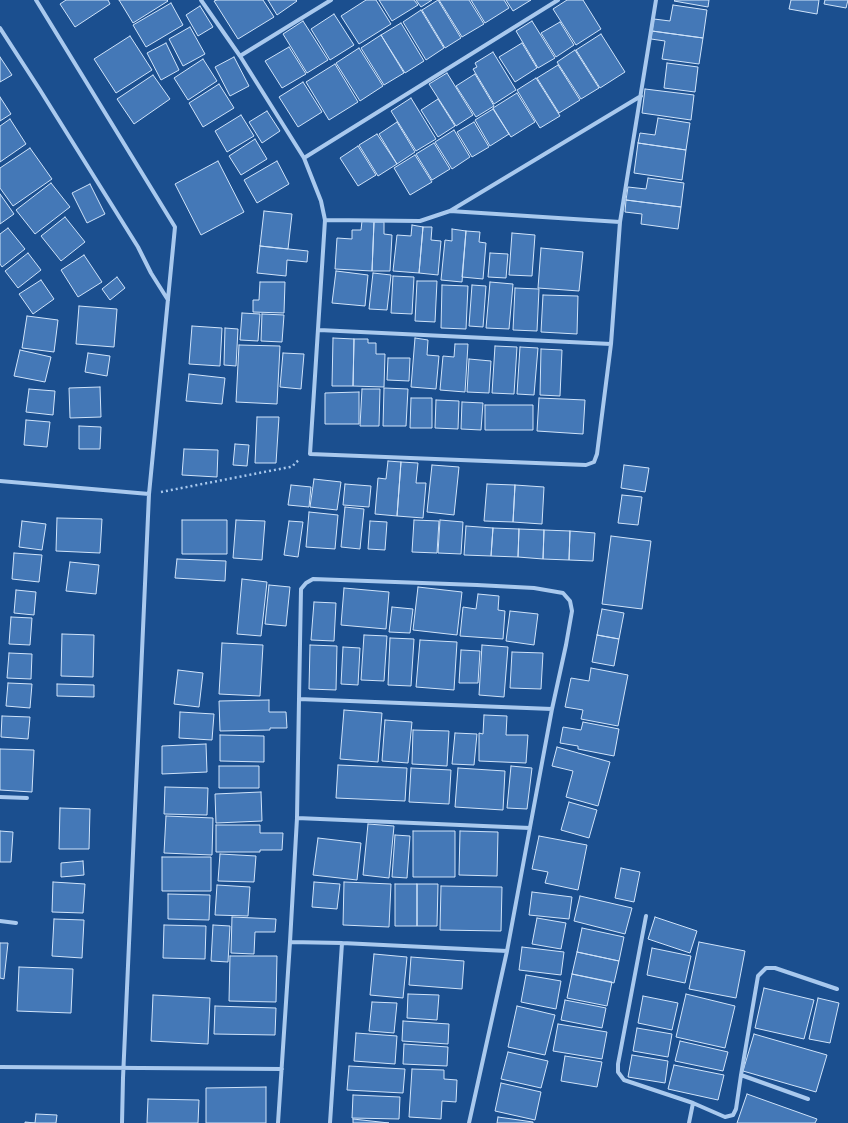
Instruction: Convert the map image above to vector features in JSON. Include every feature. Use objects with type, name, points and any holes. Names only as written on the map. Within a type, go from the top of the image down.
[{"type":"street","points":[[36,0],[175,227],[149,494],[123,1067],[122,1123]]},
{"type":"street","points":[[201,0],[240,56],[304,158],[321,201],[325,220],[310,454],[586,465],[594,462],[597,454],[611,344],[620,222],[656,0]]},
{"type":"street","points":[[240,56],[330,0]]},
{"type":"street","points":[[304,158],[558,0]]},
{"type":"street","points":[[0,28],[138,247],[151,273],[168,300]]},
{"type":"street","points":[[325,220],[420,221],[450,211],[641,96]]},
{"type":"street","points":[[450,211],[620,222]]},
{"type":"street","points":[[319,330],[611,344]]},
{"type":"street","points":[[0,481],[149,494]]},
{"type":"street","points":[[278,1123],[297,818],[301,589],[306,582],[313,579],[534,588],[563,593],[570,601],[572,611],[566,645],[552,709],[507,951],[469,1123]]},
{"type":"street","points":[[299,699],[552,709]]},
{"type":"street","points":[[0,797],[27,798]]},
{"type":"street","points":[[297,818],[530,828]]},
{"type":"street","points":[[646,916],[618,1064],[618,1072],[624,1080],[693,1103],[725,1117],[733,1115],[736,1109],[758,976],[766,968],[775,968],[838,989]]},
{"type":"street","points":[[0,921],[16,922]]},
{"type":"street","points":[[290,942],[507,951]]},
{"type":"street","points":[[330,1123],[342,943]]},
{"type":"street","points":[[0,1067],[282,1069]]},
{"type":"street","points":[[741,1075],[808,1099]]},
{"type":"street","points":[[689,1123],[693,1103]]},
{"type":"path","points":[[149,494],[293,466],[295,463],[310,454]]},
{"type":"building","points":[[66,0],[108,0],[110,4],[75,27],[60,4]]},
{"type":"building","points":[[119,0],[167,0],[168,1],[133,23]]},
{"type":"building","points":[[263,0],[274,17],[238,39],[214,1]]},
{"type":"building","points":[[268,0],[296,0],[297,1],[277,15]]},
{"type":"building","points":[[366,0],[376,0],[391,24],[359,44],[341,16]]},
{"type":"building","points":[[379,0],[414,0],[418,5],[392,21]]},
{"type":"building","points":[[416,0],[432,0],[421,7]]},
{"type":"building","points":[[438,0],[461,38],[445,48],[422,10]]},
{"type":"building","points":[[439,0],[469,0],[484,24],[462,37]]},
{"type":"building","points":[[471,0],[504,0],[509,8],[485,23]]},
{"type":"building","points":[[506,0],[531,0],[513,11]]},
{"type":"building","points":[[567,0],[583,0],[601,29],[576,45],[553,9]]},
{"type":"building","points":[[709,0],[708,7],[674,1]]},
{"type":"building","points":[[791,0],[819,0],[817,14],[789,9]]},
{"type":"building","points":[[825,0],[848,0],[846,8],[824,4]]},
{"type":"building","points":[[171,3],[183,25],[146,47],[133,25]]},
{"type":"building","points":[[673,5],[707,10],[703,38],[652,31],[654,19],[670,21]]},
{"type":"building","points":[[200,6],[213,27],[198,36],[186,15]]},
{"type":"building","points":[[421,10],[444,48],[426,60],[403,22]]},
{"type":"building","points":[[334,14],[354,45],[330,60],[311,29]]},
{"type":"building","points":[[303,21],[328,60],[307,73],[283,34]]},
{"type":"building","points":[[532,21],[555,58],[538,68],[516,31]]},
{"type":"building","points":[[560,22],[574,45],[556,57],[541,33]]},
{"type":"building","points":[[401,23],[424,61],[405,73],[381,35]]},
{"type":"building","points":[[190,27],[205,54],[183,66],[169,39]]},
{"type":"building","points":[[652,31],[703,38],[699,64],[662,59],[665,41],[651,39]]},
{"type":"building","points":[[601,34],[625,72],[600,88],[576,50]]},
{"type":"building","points":[[381,35],[404,73],[384,85],[361,48]]},
{"type":"building","points":[[130,36],[152,70],[116,93],[94,59]]},
{"type":"building","points":[[166,43],[179,70],[161,80],[147,53]]},
{"type":"building","points":[[522,43],[537,68],[515,82],[499,57]]},
{"type":"building","points":[[289,47],[306,74],[282,88],[265,61]]},
{"type":"building","points":[[359,48],[383,86],[360,101],[336,63]]},
{"type":"building","points":[[575,50],[599,88],[581,99],[557,62]]},
{"type":"building","points":[[493,52],[516,90],[494,104],[473,69],[477,67],[475,63]]},
{"type":"building","points":[[0,57],[12,75],[0,82]]},
{"type":"building","points":[[234,57],[249,86],[230,96],[215,67]]},
{"type":"building","points":[[203,59],[217,81],[188,100],[174,78]]},
{"type":"building","points":[[667,63],[698,67],[695,92],[664,88]]},
{"type":"building","points":[[335,64],[358,102],[329,120],[306,82]]},
{"type":"building","points":[[558,65],[580,100],[559,113],[537,78]]},
{"type":"building","points":[[447,73],[473,115],[456,126],[429,84]]},
{"type":"building","points":[[475,74],[494,106],[476,117],[456,86]]},
{"type":"building","points":[[153,75],[170,99],[134,124],[117,99]]},
{"type":"building","points":[[536,78],[560,116],[540,128],[517,90]]},
{"type":"building","points":[[303,82],[322,112],[298,127],[279,97]]},
{"type":"building","points":[[219,84],[234,108],[203,127],[189,103]]},
{"type":"building","points":[[645,89],[694,95],[691,120],[642,113]]},
{"type":"building","points":[[517,93],[535,122],[511,137],[493,108]]},
{"type":"building","points":[[0,97],[11,114],[0,121]]},
{"type":"building","points":[[411,98],[436,139],[416,151],[391,111]]},
{"type":"building","points":[[438,99],[455,126],[438,137],[421,110]]},
{"type":"building","points":[[493,109],[509,134],[490,146],[475,120]]},
{"type":"building","points":[[267,111],[280,131],[262,143],[249,122]]},
{"type":"building","points":[[241,115],[254,136],[227,152],[215,131]]},
{"type":"building","points":[[658,118],[690,123],[686,150],[638,143],[640,133],[655,135]]},
{"type":"building","points":[[10,119],[26,144],[0,162],[0,126]]},
{"type":"building","points":[[397,122],[415,152],[397,164],[379,134]]},
{"type":"building","points":[[474,122],[489,147],[472,157],[457,132]]},
{"type":"building","points":[[454,130],[470,157],[452,169],[435,142]]},
{"type":"building","points":[[377,134],[397,164],[378,176],[359,145]]},
{"type":"building","points":[[255,139],[267,159],[241,175],[229,156]]},
{"type":"building","points":[[434,143],[450,169],[432,180],[416,154]]},
{"type":"building","points":[[638,143],[686,150],[682,180],[634,173]]},
{"type":"building","points":[[358,146],[376,175],[358,186],[340,158]]},
{"type":"building","points":[[30,148],[52,179],[13,206],[0,188],[0,168]]},
{"type":"building","points":[[415,155],[432,182],[410,195],[394,168]]},
{"type":"building","points":[[218,161],[244,212],[201,235],[175,184]]},
{"type":"building","points":[[277,161],[289,184],[257,203],[244,180]]},
{"type":"building","points":[[648,178],[684,183],[681,207],[626,200],[628,187],[646,189]]},
{"type":"building","points":[[51,183],[70,207],[35,234],[16,210]]},
{"type":"building","points":[[90,184],[105,214],[87,223],[72,193]]},
{"type":"building","points":[[0,194],[14,214],[0,224]]},
{"type":"building","points":[[626,200],[681,207],[678,229],[641,224],[642,214],[625,212]]},
{"type":"building","points":[[264,211],[292,214],[288,249],[260,246]]},
{"type":"building","points":[[65,217],[85,242],[61,261],[41,236]]},
{"type":"building","points":[[362,221],[374,222],[372,271],[335,269],[337,238],[352,239],[352,230],[361,230]]},
{"type":"building","points":[[374,222],[384,222],[384,234],[392,235],[390,271],[372,271]]},
{"type":"building","points":[[412,225],[423,227],[419,273],[393,271],[397,235],[411,236]]},
{"type":"building","points":[[423,227],[432,227],[431,240],[441,241],[438,275],[419,273]]},
{"type":"building","points":[[8,228],[25,249],[2,267],[0,264],[0,234]]},
{"type":"building","points":[[452,229],[466,231],[462,282],[441,280],[445,240],[452,241]]},
{"type":"building","points":[[466,231],[480,232],[479,242],[486,243],[483,279],[462,277]]},
{"type":"building","points":[[512,233],[535,235],[532,276],[509,275]]},
{"type":"building","points":[[260,246],[308,251],[307,262],[287,260],[286,276],[257,273]]},
{"type":"building","points":[[541,248],[583,252],[579,291],[538,288]]},
{"type":"building","points":[[28,253],[41,270],[18,288],[5,271]]},
{"type":"building","points":[[490,253],[508,254],[506,278],[488,277]]},
{"type":"building","points":[[84,255],[102,282],[78,297],[61,270]]},
{"type":"building","points":[[336,271],[368,275],[365,306],[332,303]]},
{"type":"building","points":[[373,273],[391,275],[387,310],[369,309]]},
{"type":"building","points":[[393,276],[414,277],[412,314],[391,313]]},
{"type":"building","points":[[117,277],[125,288],[110,300],[102,289]]},
{"type":"building","points":[[41,280],[54,299],[33,314],[19,294]]},
{"type":"building","points":[[417,281],[437,281],[435,322],[415,321]]},
{"type":"building","points":[[260,282],[285,282],[284,313],[253,312],[253,300],[259,300]]},
{"type":"building","points":[[490,282],[513,284],[509,329],[486,328]]},
{"type":"building","points":[[442,285],[468,286],[466,329],[441,328]]},
{"type":"building","points":[[472,285],[486,286],[483,327],[469,326]]},
{"type":"building","points":[[515,288],[539,289],[537,331],[513,330]]},
{"type":"building","points":[[543,295],[578,296],[577,334],[541,332]]},
{"type":"building","points":[[79,306],[117,309],[114,347],[76,344]]},
{"type":"building","points":[[242,313],[260,314],[258,341],[240,340]]},
{"type":"building","points":[[262,314],[284,315],[282,342],[261,341]]},
{"type":"building","points":[[27,316],[58,320],[54,352],[22,348]]},
{"type":"building","points":[[192,326],[222,328],[220,366],[189,364]]},
{"type":"building","points":[[225,328],[238,329],[236,366],[224,365]]},
{"type":"building","points":[[333,338],[354,339],[353,386],[332,386]]},
{"type":"building","points":[[415,338],[428,340],[427,355],[439,356],[436,389],[411,387]]},
{"type":"building","points":[[354,339],[368,339],[368,343],[376,343],[376,354],[385,354],[384,387],[353,386]]},
{"type":"building","points":[[455,344],[468,344],[465,392],[440,390],[443,356],[454,357]]},
{"type":"building","points":[[239,345],[280,346],[277,404],[236,402]]},
{"type":"building","points":[[495,346],[517,347],[514,394],[492,393]]},
{"type":"building","points":[[520,347],[538,348],[534,395],[517,394]]},
{"type":"building","points":[[541,349],[562,350],[560,396],[540,395]]},
{"type":"building","points":[[20,350],[51,357],[45,382],[14,376]]},
{"type":"building","points":[[88,353],[110,356],[107,376],[85,372]]},
{"type":"building","points":[[283,353],[304,354],[301,389],[280,387]]},
{"type":"building","points":[[388,358],[410,358],[409,381],[387,380]]},
{"type":"building","points":[[469,359],[491,361],[489,393],[467,392]]},
{"type":"building","points":[[189,374],[225,378],[222,404],[186,401]]},
{"type":"building","points":[[100,387],[101,417],[70,418],[69,388]]},
{"type":"building","points":[[384,388],[408,389],[406,426],[383,426]]},
{"type":"building","points":[[29,389],[55,391],[53,415],[26,412]]},
{"type":"building","points":[[362,389],[380,389],[379,426],[360,426]]},
{"type":"building","points":[[359,392],[359,424],[325,424],[325,393]]},
{"type":"building","points":[[411,398],[432,398],[432,428],[410,428]]},
{"type":"building","points":[[539,398],[585,400],[583,434],[537,431]]},
{"type":"building","points":[[436,400],[459,401],[458,429],[435,428]]},
{"type":"building","points":[[462,402],[483,403],[481,430],[461,429]]},
{"type":"building","points":[[485,405],[533,405],[533,430],[485,430]]},
{"type":"building","points":[[257,417],[279,417],[276,463],[255,463]]},
{"type":"building","points":[[26,420],[50,422],[47,447],[24,445]]},
{"type":"building","points":[[79,426],[101,427],[100,449],[79,449]]},
{"type":"building","points":[[235,444],[249,445],[247,466],[233,465]]},
{"type":"building","points":[[184,449],[218,450],[217,477],[182,475]]},
{"type":"building","points":[[388,461],[401,462],[397,516],[375,514],[378,478],[386,479]]},
{"type":"building","points":[[401,462],[418,463],[416,483],[426,483],[423,518],[397,516]]},
{"type":"building","points":[[432,465],[459,467],[454,515],[427,512]]},
{"type":"building","points":[[624,465],[649,468],[645,492],[621,488]]},
{"type":"building","points":[[314,479],[341,482],[337,510],[310,507]]},
{"type":"building","points":[[345,484],[371,486],[369,507],[343,505]]},
{"type":"building","points":[[487,484],[515,485],[513,522],[484,521]]},
{"type":"building","points":[[291,485],[311,487],[309,507],[288,505]]},
{"type":"building","points":[[515,485],[544,487],[542,524],[513,522]]},
{"type":"building","points":[[622,495],[642,497],[638,525],[618,523]]},
{"type":"building","points":[[345,507],[364,509],[360,549],[341,547]]},
{"type":"building","points":[[309,512],[338,515],[335,549],[306,547]]},
{"type":"building","points":[[57,518],[102,519],[100,553],[56,551]]},
{"type":"building","points":[[182,520],[227,520],[227,554],[182,554]]},
{"type":"building","points":[[236,520],[265,521],[262,560],[233,558]]},
{"type":"building","points":[[414,520],[439,521],[437,553],[412,552]]},
{"type":"building","points":[[440,520],[463,522],[461,554],[438,553]]},
{"type":"building","points":[[22,521],[46,524],[42,550],[19,547]]},
{"type":"building","points":[[289,521],[303,522],[298,557],[284,555]]},
{"type":"building","points":[[370,521],[387,522],[385,550],[368,549]]},
{"type":"building","points":[[466,526],[493,528],[491,556],[464,555]]},
{"type":"building","points":[[493,528],[519,529],[518,557],[491,556]]},
{"type":"building","points":[[519,529],[544,530],[543,559],[518,557]]},
{"type":"building","points":[[544,530],[570,531],[569,560],[543,559]]},
{"type":"building","points":[[570,531],[595,533],[593,561],[569,560]]},
{"type":"building","points":[[611,536],[651,541],[642,609],[602,604]]},
{"type":"building","points":[[14,553],[42,555],[39,582],[12,579]]},
{"type":"building","points":[[177,559],[226,561],[225,581],[175,578]]},
{"type":"building","points":[[70,562],[99,565],[96,594],[66,591]]},
{"type":"building","points":[[242,579],[267,582],[261,636],[237,634]]},
{"type":"building","points":[[269,585],[290,587],[286,626],[265,624]]},
{"type":"building","points":[[418,587],[462,592],[457,635],[413,630]]},
{"type":"building","points":[[344,588],[389,592],[386,629],[341,625]]},
{"type":"building","points":[[16,590],[36,592],[34,615],[14,613]]},
{"type":"building","points":[[478,594],[499,596],[498,610],[505,611],[503,639],[460,636],[463,607],[476,609]]},
{"type":"building","points":[[314,602],[336,603],[334,641],[311,640]]},
{"type":"building","points":[[392,607],[413,609],[410,633],[389,632]]},
{"type":"building","points":[[602,609],[624,613],[619,639],[597,635]]},
{"type":"building","points":[[510,611],[538,614],[534,645],[506,641]]},
{"type":"building","points":[[11,617],[32,618],[30,645],[9,644]]},
{"type":"building","points":[[62,634],[94,635],[93,677],[61,676]]},
{"type":"building","points":[[364,635],[387,636],[384,681],[361,680]]},
{"type":"building","points":[[597,635],[619,639],[614,666],[592,662]]},
{"type":"building","points":[[390,638],[414,639],[411,686],[388,685]]},
{"type":"building","points":[[420,640],[457,642],[454,690],[416,687]]},
{"type":"building","points":[[222,643],[263,645],[260,696],[219,694]]},
{"type":"building","points":[[310,645],[337,646],[336,690],[309,689]]},
{"type":"building","points":[[482,645],[508,647],[504,697],[479,695]]},
{"type":"building","points":[[343,647],[360,648],[358,685],[341,684]]},
{"type":"building","points":[[461,650],[480,651],[478,683],[459,683]]},
{"type":"building","points":[[512,652],[543,653],[541,689],[510,688]]},
{"type":"building","points":[[9,653],[32,654],[31,679],[7,678]]},
{"type":"building","points":[[591,668],[628,675],[618,726],[581,719],[583,710],[565,707],[571,678],[589,681]]},
{"type":"building","points":[[178,670],[203,673],[199,707],[174,704]]},
{"type":"building","points":[[8,683],[32,684],[30,708],[6,706]]},
{"type":"building","points":[[57,684],[94,685],[94,697],[57,696]]},
{"type":"building","points":[[269,700],[269,712],[286,712],[287,728],[270,728],[270,730],[220,731],[219,701]]},
{"type":"building","points":[[344,710],[382,713],[378,762],[340,759]]},
{"type":"building","points":[[180,712],[214,714],[212,740],[179,738]]},
{"type":"building","points":[[484,715],[507,716],[506,735],[528,735],[526,763],[479,761],[479,733],[483,734]]},
{"type":"building","points":[[2,716],[30,717],[28,739],[1,737]]},
{"type":"building","points":[[385,720],[412,722],[408,763],[382,761]]},
{"type":"building","points":[[583,722],[619,729],[614,756],[578,749],[578,746],[560,743],[563,727],[581,730]]},
{"type":"building","points":[[413,730],[449,731],[447,766],[412,764]]},
{"type":"building","points":[[455,733],[477,734],[474,765],[452,764]]},
{"type":"building","points":[[220,735],[264,736],[264,762],[220,761]]},
{"type":"building","points":[[206,744],[207,772],[162,774],[162,746]]},
{"type":"building","points":[[557,747],[610,762],[598,806],[566,797],[573,771],[552,766]]},
{"type":"building","points":[[0,749],[34,750],[32,792],[0,790]]},
{"type":"building","points":[[338,765],[407,768],[405,801],[336,798]]},
{"type":"building","points":[[219,766],[259,766],[259,788],[219,788]]},
{"type":"building","points":[[511,766],[532,768],[527,809],[507,808]]},
{"type":"building","points":[[411,768],[451,770],[449,804],[409,802]]},
{"type":"building","points":[[458,768],[505,771],[503,810],[455,807]]},
{"type":"building","points":[[165,787],[208,788],[207,815],[164,814]]},
{"type":"building","points":[[261,792],[262,821],[216,823],[215,794]]},
{"type":"building","points":[[569,802],[597,810],[589,838],[561,830]]},
{"type":"building","points":[[60,808],[90,809],[89,849],[59,849]]},
{"type":"building","points":[[166,816],[213,818],[212,855],[164,853]]},
{"type":"building","points":[[368,824],[394,826],[389,878],[363,875]]},
{"type":"building","points":[[216,825],[260,825],[260,833],[283,833],[282,850],[260,850],[260,852],[216,852]]},
{"type":"building","points":[[0,831],[13,832],[11,862],[0,862]]},
{"type":"building","points":[[413,831],[455,831],[455,877],[413,877]]},
{"type":"building","points":[[460,831],[498,832],[497,876],[459,875]]},
{"type":"building","points":[[395,835],[410,836],[407,878],[392,877]]},
{"type":"building","points":[[539,836],[587,845],[578,890],[545,883],[548,872],[532,869]]},
{"type":"building","points":[[318,838],[361,843],[357,880],[313,875]]},
{"type":"building","points":[[220,854],[256,856],[254,882],[218,881]]},
{"type":"building","points":[[162,857],[211,857],[211,891],[162,891]]},
{"type":"building","points":[[83,861],[84,875],[61,877],[61,863]]},
{"type":"building","points":[[621,868],[640,872],[634,902],[615,898]]},
{"type":"building","points":[[53,882],[85,884],[83,913],[52,912]]},
{"type":"building","points":[[314,882],[340,884],[337,909],[312,907]]},
{"type":"building","points":[[344,882],[391,884],[389,927],[343,925]]},
{"type":"building","points":[[395,884],[417,884],[417,926],[395,926]]},
{"type":"building","points":[[417,884],[438,884],[437,926],[417,926]]},
{"type":"building","points":[[217,885],[250,887],[248,916],[215,915]]},
{"type":"building","points":[[441,886],[502,887],[501,931],[440,930]]},
{"type":"building","points":[[532,892],[572,897],[569,919],[529,915]]},
{"type":"building","points":[[168,894],[210,895],[209,920],[168,919]]},
{"type":"building","points":[[580,896],[632,908],[625,934],[574,921]]},
{"type":"building","points":[[232,917],[276,919],[275,932],[255,932],[254,954],[231,953]]},
{"type":"building","points":[[655,917],[697,931],[690,953],[648,939]]},
{"type":"building","points":[[537,918],[566,923],[561,949],[532,944]]},
{"type":"building","points":[[54,919],[84,920],[82,958],[52,956]]},
{"type":"building","points":[[164,925],[206,926],[205,959],[163,958]]},
{"type":"building","points":[[213,925],[230,926],[228,962],[211,961]]},
{"type":"building","points":[[582,928],[624,937],[619,961],[577,952]]},
{"type":"building","points":[[699,942],[745,951],[736,998],[689,989]]},
{"type":"building","points":[[0,943],[8,943],[4,979],[0,978]]},
{"type":"building","points":[[522,947],[564,952],[561,975],[519,970]]},
{"type":"building","points":[[652,948],[691,956],[685,983],[647,975]]},
{"type":"building","points":[[577,952],[619,961],[614,983],[572,974]]},
{"type":"building","points":[[374,954],[407,957],[403,998],[370,995]]},
{"type":"building","points":[[230,956],[277,956],[276,1002],[229,1001]]},
{"type":"building","points":[[411,957],[464,961],[462,989],[409,985]]},
{"type":"building","points":[[19,967],[73,969],[71,1013],[17,1011]]},
{"type":"building","points":[[572,974],[612,982],[607,1006],[567,998]]},
{"type":"building","points":[[526,975],[561,981],[556,1009],[521,1002]]},
{"type":"building","points":[[764,988],[814,1000],[804,1039],[755,1028]]},
{"type":"building","points":[[408,994],[439,995],[437,1020],[407,1018]]},
{"type":"building","points":[[686,994],[735,1006],[725,1048],[676,1037]]},
{"type":"building","points":[[153,995],[210,998],[208,1044],[151,1041]]},
{"type":"building","points":[[643,996],[678,1003],[672,1030],[638,1023]]},
{"type":"building","points":[[818,998],[839,1003],[830,1043],[809,1039]]},
{"type":"building","points":[[565,1000],[606,1008],[602,1028],[561,1020]]},
{"type":"building","points":[[372,1002],[397,1003],[394,1033],[369,1031]]},
{"type":"building","points":[[215,1006],[276,1008],[275,1035],[214,1034]]},
{"type":"building","points":[[517,1006],[555,1015],[545,1055],[508,1047]]},
{"type":"building","points":[[403,1021],[449,1024],[448,1044],[402,1041]]},
{"type":"building","points":[[558,1024],[607,1032],[602,1059],[553,1051]]},
{"type":"building","points":[[637,1028],[672,1034],[668,1057],[633,1051]]},
{"type":"building","points":[[356,1033],[397,1036],[395,1064],[354,1061]]},
{"type":"building","points":[[754,1034],[827,1055],[816,1092],[743,1071]]},
{"type":"building","points":[[680,1041],[728,1052],[723,1071],[675,1061]]},
{"type":"building","points":[[404,1044],[448,1047],[447,1066],[403,1064]]},
{"type":"building","points":[[508,1052],[548,1061],[541,1088],[501,1079]]},
{"type":"building","points":[[632,1055],[668,1061],[665,1083],[628,1077]]},
{"type":"building","points":[[565,1056],[602,1062],[597,1087],[561,1081]]},
{"type":"building","points":[[674,1065],[724,1075],[718,1100],[668,1089]]},
{"type":"building","points":[[349,1066],[405,1069],[403,1093],[347,1090]]},
{"type":"building","points":[[412,1069],[444,1070],[444,1079],[457,1080],[456,1102],[442,1101],[441,1119],[409,1117]]},
{"type":"building","points":[[501,1083],[541,1092],[535,1120],[495,1111]]},
{"type":"building","points":[[266,1087],[266,1123],[206,1123],[206,1088]]},
{"type":"building","points":[[747,1094],[817,1119],[815,1123],[737,1123]]},
{"type":"building","points":[[353,1095],[400,1097],[399,1119],[352,1118]]},
{"type":"building","points":[[148,1099],[199,1100],[198,1123],[147,1123]]},
{"type":"building","points":[[36,1114],[57,1115],[56,1123],[35,1123]]},
{"type":"building","points":[[498,1117],[533,1122],[533,1123],[497,1123]]},
{"type":"building","points":[[353,1119],[389,1123],[353,1123]]}]
